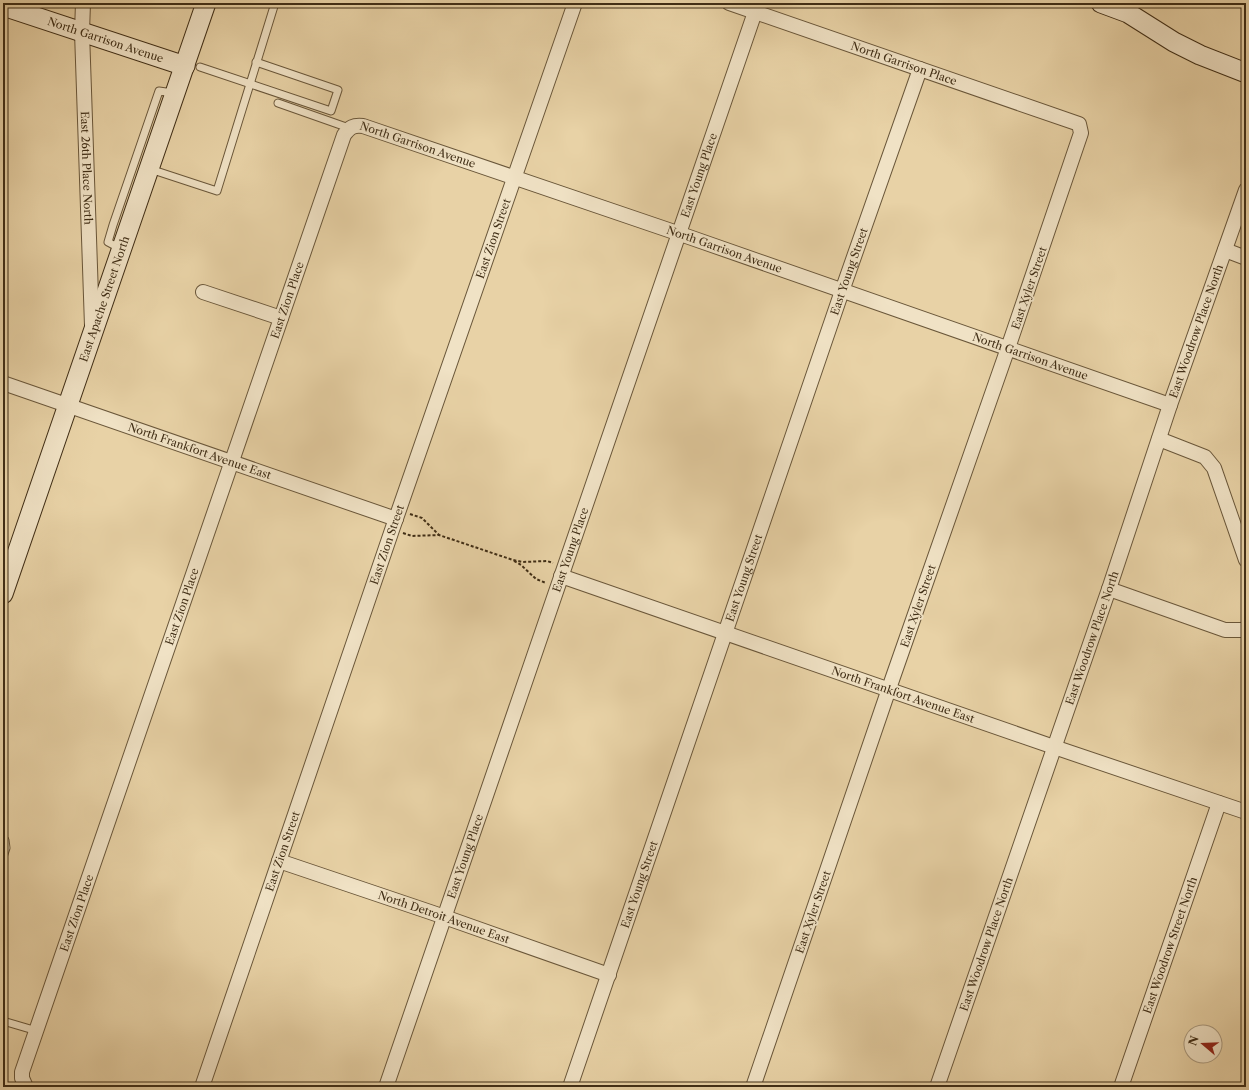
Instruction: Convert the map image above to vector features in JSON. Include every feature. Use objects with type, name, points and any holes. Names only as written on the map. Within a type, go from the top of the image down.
[{"type":"main road","name":"East Apache Street North","points":[[3,594],[92,332],[115,246],[149,169],[167,92],[192,66],[206,3]]},
{"type":"main road","points":[[1101,3],[1128,12],[1174,42],[1200,55],[1246,73]]},
{"type":"main road","name":"North Garrison Avenue","points":[[3,6],[192,66]]},
{"type":"street","name":"East 26th Place North","points":[[83,3],[82,32],[92,332]]},
{"type":"street","name":"East Zion Street","points":[[202,1087],[396,519],[575,3]]},
{"type":"street","name":"North Garrison Place","points":[[729,3],[760,10],[920,69],[1079,124]]},
{"type":"street","name":"East Young Place","points":[[386,1087],[679,234],[760,10]]},
{"type":"street","name":"East Young Street","points":[[570,1087],[842,291],[920,69]]},
{"type":"street","name":"East Xyler Street","points":[[753,1087],[1080,139],[1081,133],[1079,124]]},
{"type":"street","name":"North Garrison Avenue","points":[[349,128],[354,125],[363,126],[1170,405]]},
{"type":"street","name":"East Zion Place","points":[[26,1087],[22,1078],[22,1072],[344,135],[349,128]]},
{"type":"street","name":"East Woodrow Place North","points":[[937,1087],[1109,589],[1170,405],[1246,190]]},
{"type":"street","points":[[1225,250],[1246,258]]},
{"type":"street","points":[[203,292],[281,318]]},
{"type":"street","name":"North Frankfort Avenue East","points":[[3,383],[396,519]]},
{"type":"street","points":[[1159,439],[1205,457],[1214,468],[1246,560]]},
{"type":"street","name":"North Frankfort Avenue East","points":[[561,576],[1246,812]]},
{"type":"street","points":[[1109,589],[1225,630],[1245,629]]},
{"type":"street","name":"East Woodrow Street North","points":[[1121,1087],[1219,803]]},
{"type":"street","name":"North Detroit Avenue East","points":[[279,862],[444,917],[608,975]]},
{"type":"lane","points":[[149,169],[217,191],[275,3]]},
{"type":"lane","name":"North Garrison Avenue","points":[[192,66],[331,111],[338,90],[256,62]]},
{"type":"lane","points":[[115,246],[167,92]]},
{"type":"lane","name":"North Garrison Avenue","points":[[278,104],[349,128]]},
{"type":"lane","points":[[3,839],[5,840],[6,848],[3,857]]},
{"type":"lane","points":[[3,1021],[37,1031]]},
{"type":"path","points":[[422,518],[439,535]]},
{"type":"path","points":[[412,536],[439,535],[513,560],[523,562],[547,561]]},
{"type":"path","points":[[513,560],[521,565],[536,579]]}]
